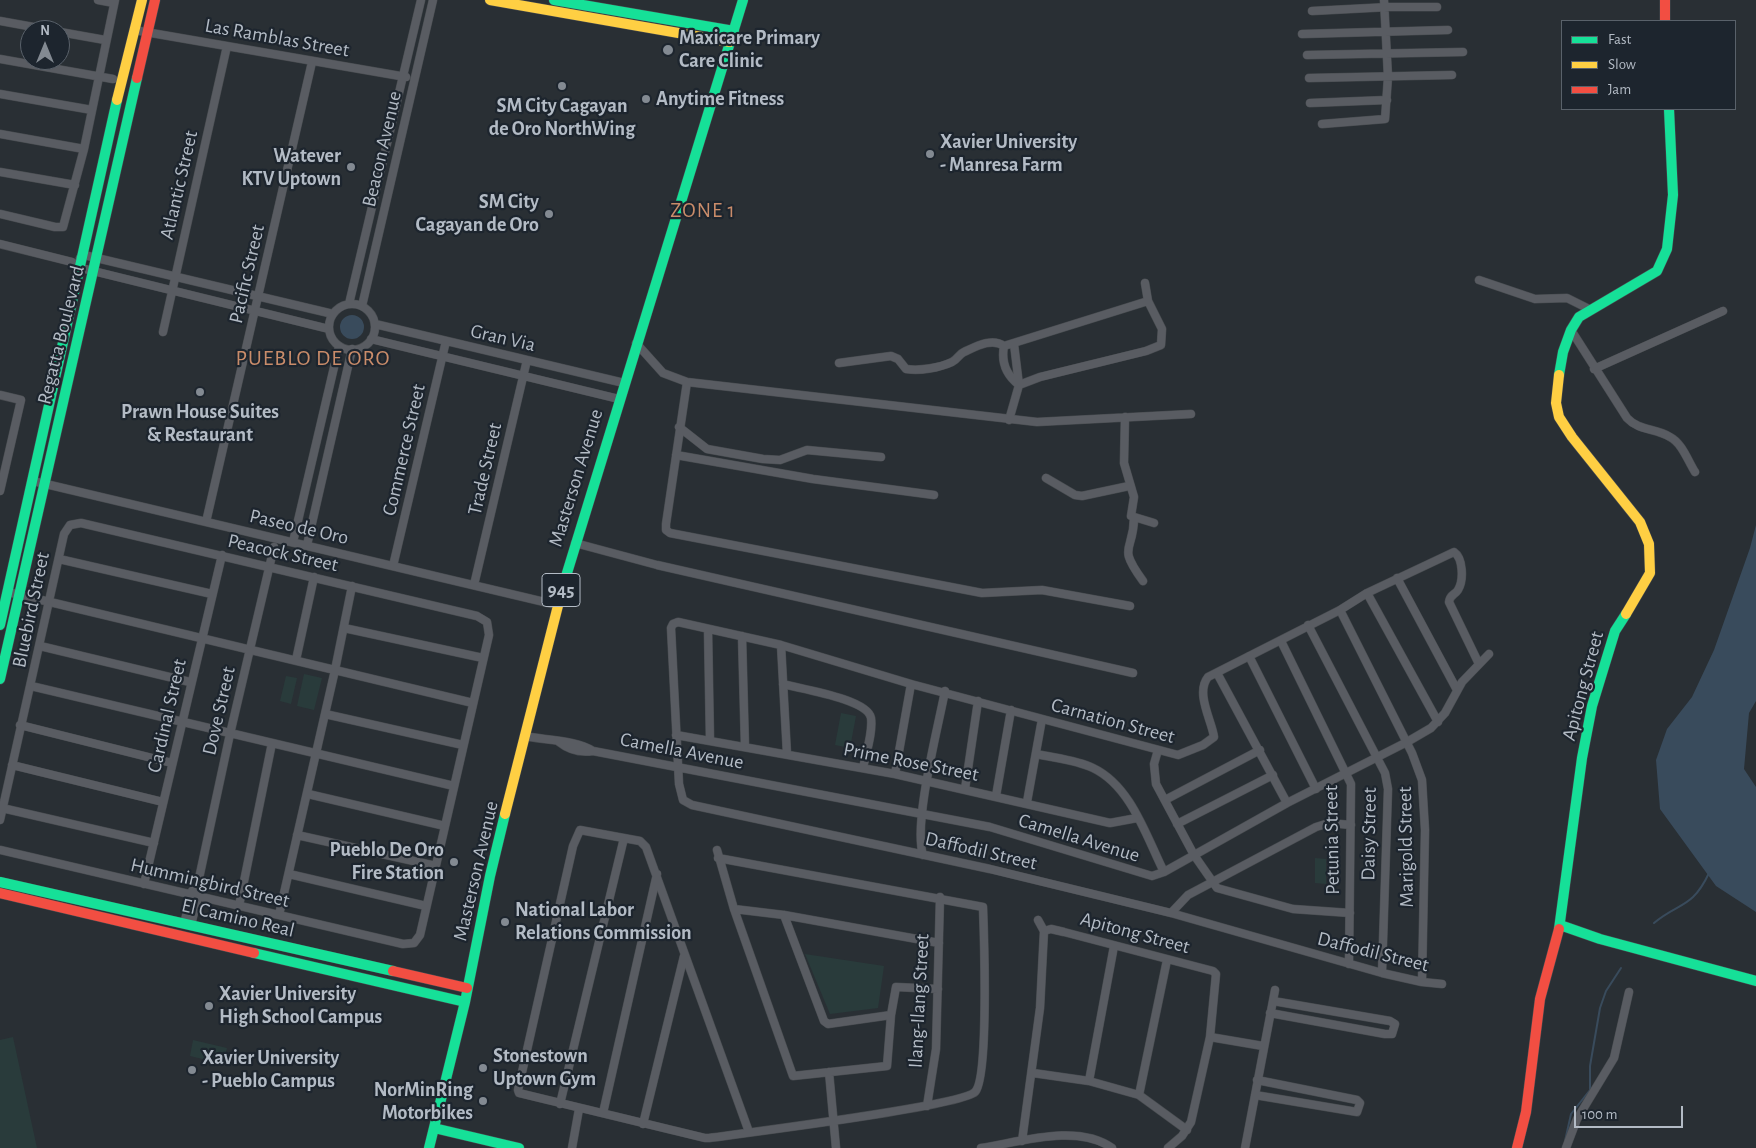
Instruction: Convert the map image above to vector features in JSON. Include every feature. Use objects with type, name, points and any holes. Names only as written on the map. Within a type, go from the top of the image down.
[{"type":"street","points":[[0,214],[55,227],[63,227],[84,149],[105,40],[115,1],[98,0]]},
{"type":"street","name":"Regatta Boulevard","points":[[0,625],[84,255],[108,140],[142,0]]},
{"type":"street","name":"Regatta Boulevard","points":[[1,672],[156,0]]},
{"type":"street","name":"Beacon Avenue","points":[[349,304],[421,0]]},
{"type":"street","name":"Beacon Avenue","points":[[362,306],[433,0]]},
{"type":"street","points":[[490,0],[730,42]]},
{"type":"street","points":[[554,0],[734,31]]},
{"type":"street","name":"Masterson Avenue","points":[[429,1148],[465,1002],[486,898],[524,736],[557,605],[743,0]]},
{"type":"street","points":[[1665,0],[1665,20]]},
{"type":"street","points":[[1312,11],[1384,4],[1437,7]]},
{"type":"street","points":[[1322,124],[1381,121],[1385,119],[1388,77],[1384,4]]},
{"type":"street","points":[[0,21],[20,25]]},
{"type":"street","name":"Las Ramblas Street","points":[[134,30],[415,79]]},
{"type":"street","points":[[1302,34],[1448,30]]},
{"type":"street","points":[[70,34],[105,40]]},
{"type":"street","name":"Atlantic Street","points":[[163,332],[227,46]]},
{"type":"street","points":[[1307,55],[1463,52]]},
{"type":"street","points":[[0,59],[113,79]]},
{"type":"street","name":"Pacific Street","points":[[206,522],[312,62]]},
{"type":"street","points":[[1309,78],[1452,75]]},
{"type":"street","points":[[0,94],[92,110]]},
{"type":"street","points":[[1310,103],[1387,100]]},
{"type":"street","name":"Apitong Street","points":[[1517,1148],[1526,1112],[1540,999],[1560,925],[1582,758],[1592,706],[1615,631],[1635,601],[1650,573],[1649,544],[1640,522],[1572,437],[1559,417],[1556,403],[1557,391],[1563,352],[1571,330],[1579,317],[1589,309],[1641,282],[1657,271],[1667,249],[1673,195],[1670,110]]},
{"type":"street","points":[[0,134],[84,149]]},
{"type":"street","points":[[108,140],[122,143]]},
{"type":"street","points":[[0,172],[75,185]]},
{"type":"street","points":[[0,244],[72,262],[81,268],[94,272],[329,329]]},
{"type":"street","points":[[72,262],[84,255],[333,314]]},
{"type":"street","points":[[1479,280],[1535,299],[1567,298],[1589,309]]},
{"type":"street","points":[[1019,385],[1040,377],[1160,346],[1162,342],[1162,328],[1148,301],[1145,282]]},
{"type":"street","points":[[839,363],[889,356],[898,359],[906,369],[925,369],[949,363],[958,359],[962,353],[987,343],[996,342],[1004,346],[1014,344],[1044,332],[1148,301]]},
{"type":"street","points":[[349,304],[362,306],[371,314],[375,324],[371,339],[363,347],[352,350],[339,346],[332,338],[329,329],[333,314],[349,304]]},
{"type":"street","points":[[1594,370],[1723,311]]},
{"type":"street","name":"Gran Via","points":[[375,324],[624,383]]},
{"type":"street","points":[[1571,330],[1594,370],[1630,422],[1674,440],[1695,472]]},
{"type":"street","name":"Gran Via","points":[[371,339],[619,399]]},
{"type":"street","name":"Commerce Street","points":[[393,566],[446,341]]},
{"type":"street","points":[[636,343],[663,373],[687,382],[1037,422],[1191,414]]},
{"type":"street","points":[[1009,420],[1019,385],[1014,344]]},
{"type":"street","points":[[293,542],[339,346]]},
{"type":"street","points":[[1004,346],[1004,365],[1011,378],[1019,385]]},
{"type":"street","points":[[306,545],[352,350]]},
{"type":"street","name":"Trade Street","points":[[474,585],[527,360]]},
{"type":"street","points":[[687,382],[679,427],[666,530],[988,594],[1006,590],[1042,590],[1130,606]]},
{"type":"street","points":[[0,395],[21,400],[0,491]]},
{"type":"street","points":[[1125,417],[1124,463],[1129,486],[1134,497],[1131,514],[1134,517],[1133,532],[1127,553],[1129,561],[1143,581]]},
{"type":"street","points":[[679,427],[707,449],[762,459],[780,460],[807,450],[881,457]]},
{"type":"street","points":[[676,455],[812,479],[934,495]]},
{"type":"street","points":[[1046,478],[1076,496],[1129,486]]},
{"type":"street","name":"Paseo de Oro","points":[[33,481],[557,605]]},
{"type":"street","points":[[1134,517],[1154,523]]},
{"type":"street","name":"Peacock Street","points":[[70,525],[82,523],[477,616],[487,622],[489,636],[483,658]]},
{"type":"street","name":"Bluebird Street","points":[[0,820],[64,534],[70,525]]},
{"type":"street","points":[[575,543],[657,565],[1133,673]]},
{"type":"street","name":"Dove Street","points":[[188,924],[198,897],[198,883],[230,734],[274,546]]},
{"type":"street","name":"Carnation Street","points":[[673,624],[678,622],[780,645],[911,684],[945,691],[1178,755],[1213,739],[1214,735],[1205,706],[1204,684],[1208,678],[1340,610],[1367,593],[1454,552],[1460,560],[1462,575],[1459,589],[1451,595],[1450,602],[1479,664]]},
{"type":"street","name":"Cardinal Street","points":[[144,884],[190,682],[222,555]]},
{"type":"street","points":[[59,558],[212,594]]},
{"type":"street","points":[[296,660],[314,577]]},
{"type":"street","points":[[1397,578],[1457,690]]},
{"type":"street","points":[[280,915],[326,714],[352,586]]},
{"type":"street","points":[[8,592],[202,640],[473,702]]},
{"type":"street","points":[[1367,593],[1438,722]]},
{"type":"street","name":"Marigold Street","points":[[1340,610],[1418,765],[1424,796],[1425,868],[1422,982]]},
{"type":"street","name":"Daffodil Street","points":[[673,624],[671,628],[677,766],[681,795],[683,800],[692,805],[923,855],[1171,912],[1382,973],[1422,982],[1442,984]]},
{"type":"street","name":"Daisy Street","points":[[1308,625],[1385,773],[1388,789],[1382,973]]},
{"type":"street","points":[[289,874],[426,906],[483,658],[344,628]]},
{"type":"street","points":[[708,629],[710,741]]},
{"type":"street","points":[[742,636],[745,747]]},
{"type":"street","name":"Petunia Street","points":[[1280,641],[1347,773],[1352,789],[1349,964]]},
{"type":"street","points":[[780,645],[786,754]]},
{"type":"street","points":[[40,646],[190,682]]},
{"type":"street","name":"Camella Avenue","points":[[524,736],[558,742],[566,748],[584,752],[593,751],[677,766],[990,827],[1146,875],[1164,872],[1287,803],[1407,742],[1438,722],[1457,690],[1489,654]]},
{"type":"street","points":[[1249,656],[1316,789]]},
{"type":"street","points":[[1217,673],[1287,803]]},
{"type":"street","points":[[783,684],[853,702],[867,710],[871,720],[863,768]]},
{"type":"street","points":[[896,774],[911,684]]},
{"type":"street","points":[[31,686],[454,786]]},
{"type":"street","points":[[923,855],[920,842],[922,814],[945,691]]},
{"type":"street","points":[[965,789],[978,701]]},
{"type":"street","points":[[996,796],[1011,710]]},
{"type":"street","points":[[326,714],[463,746]]},
{"type":"street","points":[[1027,802],[1042,719]]},
{"type":"street","points":[[20,725],[172,763]]},
{"type":"street","name":"Prime Rose Street","points":[[676,735],[896,774],[1027,802],[1110,823],[1137,818]]},
{"type":"street","points":[[239,906],[272,743]]},
{"type":"street","points":[[1158,750],[1154,764],[1155,780],[1177,824],[1211,882],[1222,890],[1276,906],[1308,911],[1350,913]]},
{"type":"street","points":[[1165,800],[1260,750]]},
{"type":"street","points":[[1036,754],[1091,767],[1103,773],[1123,792],[1164,872]]},
{"type":"street","points":[[12,765],[163,802]]},
{"type":"street","points":[[1177,824],[1273,775]]},
{"type":"street","points":[[308,794],[445,826]]},
{"type":"street","points":[[2,808],[154,843]]},
{"type":"street","points":[[1171,912],[1182,899],[1211,882],[1316,827],[1329,823],[1351,825]]},
{"type":"street","points":[[749,1132],[646,847],[640,841],[580,830],[573,846],[518,1090],[521,1095],[707,1138],[749,1132],[832,1120],[927,1106],[973,1094],[976,1091],[984,1041],[983,907],[717,854],[791,1074],[796,1076],[887,1066],[891,1015],[896,987],[938,989]]},
{"type":"street","points":[[297,834],[436,866]]},
{"type":"street","points":[[560,1104],[624,838]]},
{"type":"street","name":"Hummingbird Street","points":[[0,850],[404,944],[414,943],[420,935],[426,906]]},
{"type":"street","points":[[603,1114],[657,874]]},
{"type":"street","name":"El Camino Real","points":[[0,882],[468,988]]},
{"type":"street","name":"Dove Street","points":[[188,924],[190,895],[198,883]]},
{"type":"street","name":"El Camino Real","points":[[0,893],[465,1002]]},
{"type":"street","points":[[55,906],[57,895]]},
{"type":"street","name":"Ilang-Ilang Street","points":[[927,1106],[936,1049],[940,898]]},
{"type":"street","points":[[734,909],[784,915],[939,944]]},
{"type":"street","points":[[784,915],[824,1021],[828,1024],[891,1015]]},
{"type":"street","points":[[1022,1141],[1033,1073],[1040,1008],[1044,932],[1038,920]]},
{"type":"street","points":[[1560,925],[1676,960],[1756,981]]},
{"type":"street","name":"Apitong Street","points":[[1044,932],[1051,929],[1213,971],[1216,974],[1210,1037]]},
{"type":"street","points":[[1089,1081],[1114,946]]},
{"type":"street","points":[[643,1124],[684,956]]},
{"type":"street","points":[[1139,1095],[1167,960]]},
{"type":"street","points":[[1245,1148],[1275,990]]},
{"type":"street","points":[[1566,1148],[1577,1119],[1614,1058],[1629,992]]},
{"type":"street","points":[[1270,1013],[1384,1034],[1392,1034],[1395,1030],[1395,1024],[1390,1021],[1273,1001]]},
{"type":"street","points":[[1168,1148],[1186,1130],[1191,1122],[1210,1037],[1263,1046]]},
{"type":"street","points":[[829,1072],[836,1148]]},
{"type":"street","points":[[1033,1073],[1089,1081],[1139,1095],[1186,1130]]},
{"type":"street","points":[[1254,1095],[1357,1112],[1360,1108],[1360,1103],[1357,1100],[1257,1080]]},
{"type":"street","points":[[572,1148],[579,1109]]},
{"type":"street","points":[[434,1128],[519,1148]]},
{"type":"street","points":[[983,1148],[1022,1141],[1078,1136],[1096,1139],[1112,1148]]},
{"type":"shaded area","points":[[304,674],[322,678],[314,710],[297,706]]},
{"type":"shaded area","points":[[286,676],[297,678],[291,704],[280,701]]},
{"type":"shaded area","points":[[841,713],[856,716],[850,748],[835,745]]},
{"type":"shaded area","points":[[1315,858],[1326,859],[1326,884],[1315,883]]},
{"type":"shaded area","points":[[805,954],[884,966],[878,1008],[830,1014]]},
{"type":"shaded area","points":[[13,1037],[37,1148],[0,1148],[0,1040]]},
{"type":"shaded area","points":[[193,1040],[227,1048],[223,1064],[190,1056]]},
{"type":"water","points":[[352,315],[357,316],[363,322],[363,332],[357,338],[352,339],[347,338],[341,332],[340,327],[341,322],[347,316]]},
{"type":"water","points":[[1756,525],[1756,701],[1749,713],[1744,769],[1756,787],[1756,912],[1716,886],[1660,809],[1656,760],[1667,729],[1692,697],[1714,650],[1750,548]]},
{"type":"waterway","points":[[1654,923],[1691,899],[1703,885],[1709,873]]},
{"type":"waterway","points":[[1565,1141],[1571,1114],[1590,1090],[1590,1066],[1600,1008],[1606,991],[1621,968]]},
{"type":"traffic: fast","points":[[554,0],[734,31]]},
{"type":"traffic: fast","points":[[563,586],[743,0]]},
{"type":"traffic: fast","points":[[0,679],[137,78]]},
{"type":"traffic: fast","points":[[0,625],[117,100]]},
{"type":"traffic: fast","points":[[1559,375],[1563,352],[1571,330],[1579,317],[1657,271],[1667,249],[1673,195],[1669,110]]},
{"type":"traffic: fast","points":[[1559,929],[1582,758],[1592,706],[1615,631],[1626,614]]},
{"type":"traffic: fast","points":[[429,1148],[465,1002],[490,876],[505,814]]},
{"type":"traffic: fast","points":[[0,882],[393,971]]},
{"type":"traffic: fast","points":[[1560,925],[1600,939],[1756,981]]},
{"type":"traffic: fast","points":[[254,953],[465,1002]]},
{"type":"traffic: fast","points":[[434,1128],[519,1148]]},
{"type":"traffic: slow","points":[[117,100],[142,0]]},
{"type":"traffic: slow","points":[[490,0],[730,42]]},
{"type":"traffic: slow","points":[[1559,375],[1556,403],[1559,417],[1572,437],[1640,522],[1649,544],[1650,573],[1626,614]]},
{"type":"traffic: slow","points":[[505,814],[563,586]]},
{"type":"traffic: jam","points":[[137,78],[155,0]]},
{"type":"traffic: jam","points":[[1665,0],[1665,20]]},
{"type":"traffic: jam","points":[[0,893],[254,953]]},
{"type":"traffic: jam","points":[[1517,1148],[1526,1112],[1540,999],[1559,929]]},
{"type":"traffic: jam","points":[[393,971],[467,988]]},
{"type":"place","name":"Maxicare Primary Care Clinic","points":[[668,50]]},
{"type":"place","name":"SM City Cagayan de Oro NorthWing","points":[[562,86]]},
{"type":"place","name":"Anytime Fitness","points":[[646,99]]},
{"type":"place","name":"Xavier University - Manresa Farm","points":[[930,154]]},
{"type":"place","name":"Watever KTV Uptown","points":[[351,167]]},
{"type":"place","name":"SM City Cagayan de Oro","points":[[549,214]]},
{"type":"place","name":"Prawn House Suites & Restaurant","points":[[200,392]]},
{"type":"place","name":"Pueblo De Oro Fire Station","points":[[454,862]]},
{"type":"place","name":"National Labor Relations Commission","points":[[505,922]]},
{"type":"place","name":"Xavier University High School Campus","points":[[209,1006]]},
{"type":"place","name":"Stonestown Uptown Gym","points":[[483,1068]]},
{"type":"place","name":"Xavier University - Pueblo Campus","points":[[192,1070]]},
{"type":"place","name":"NorMinRing Motorbikes","points":[[483,1101]]},
{"type":"district","name":"ZONE 1","points":[[703,211]]},
{"type":"district","name":"PUEBLO DE ORO","points":[[313,358]]}]
